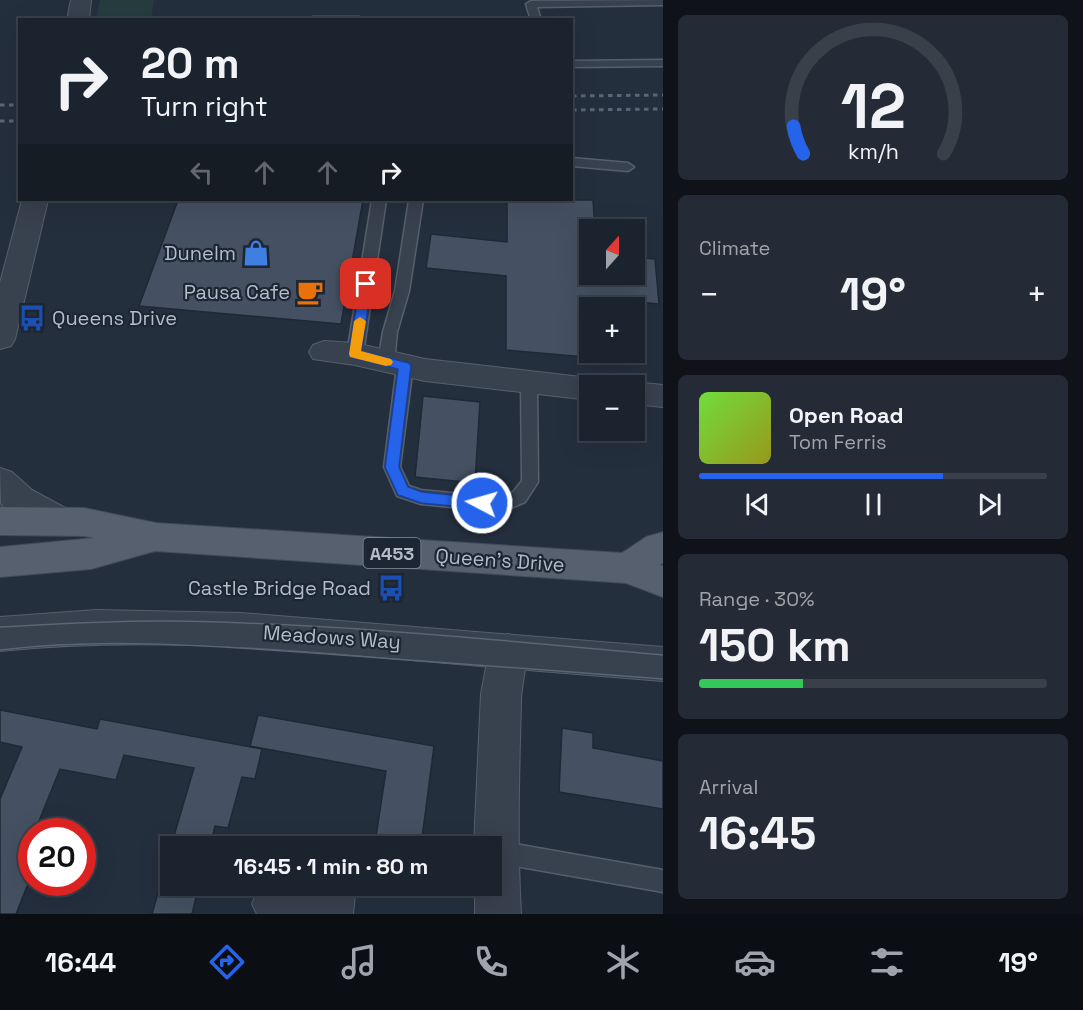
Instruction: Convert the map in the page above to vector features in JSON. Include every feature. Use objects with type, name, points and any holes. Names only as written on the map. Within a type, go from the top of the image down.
[{"type":"main road","name":"Queen's Drive","points":[[0,521],[84,522],[156,537],[628,568],[663,582]]},
{"type":"main road","name":"Queen's Drive","points":[[0,562],[91,554],[156,537]]},
{"type":"main road","points":[[628,568],[659,547],[663,547]]},
{"type":"street","points":[[78,18],[81,0]]},
{"type":"street","points":[[3,327],[35,201]]},
{"type":"street","points":[[324,352],[355,354],[395,364],[579,387]]},
{"type":"street","points":[[645,394],[663,396]]},
{"type":"street","points":[[0,482],[28,506],[59,521]]},
{"type":"street","name":"Meadows Way","points":[[0,634],[47,628],[121,626],[341,636],[663,664]]},
{"type":"street","points":[[497,836],[501,694],[508,651]]},
{"type":"street","points":[[275,904],[330,914],[332,896]]},
{"type":"street","points":[[497,896],[498,914]]},
{"type":"lane","points":[[535,18],[531,3],[663,2]]},
{"type":"lane","points":[[573,64],[663,63]]},
{"type":"lane","points":[[573,162],[628,167]]},
{"type":"lane","points":[[355,354],[379,201]]},
{"type":"lane","points":[[416,201],[402,291],[390,332],[395,364],[392,467],[403,491],[421,497],[502,506],[519,497],[530,482],[530,382]]},
{"type":"lane","points":[[502,853],[663,881]]},
{"type":"green space","points":[[100,0],[154,0],[151,18],[96,18]]},
{"type":"building","points":[[593,200],[594,219],[579,219],[579,285],[645,285],[645,258],[655,259],[659,304],[645,303],[645,297],[579,297],[579,356],[506,350],[506,276],[426,268],[431,234],[507,242],[507,201]]},
{"type":"building","name":"Dunelm","points":[[178,201],[363,201],[341,324],[139,306]]},
{"type":"building","points":[[423,396],[480,402],[475,483],[415,477]]},
{"type":"building","points":[[0,710],[97,729],[100,719],[262,749],[255,779],[242,777],[228,828],[215,826],[212,836],[174,836],[194,768],[124,755],[116,780],[60,769],[40,818],[18,818],[18,896],[23,896],[16,914],[0,914],[0,799],[22,747],[0,742]]},
{"type":"building","points":[[258,715],[434,746],[422,836],[376,836],[386,771],[250,746]]},
{"type":"building","points":[[562,728],[593,733],[593,748],[663,761],[663,809],[559,792]]},
{"type":"building","points":[[160,886],[160,896],[196,896],[192,914],[152,914]]},
{"type":"tram line","points":[[0,627],[126,621],[230,622],[416,633],[663,655]]},
{"type":"tram line","points":[[0,650],[75,644],[188,645],[663,679]]},
{"type":"railway","points":[[573,96],[663,95]]},
{"type":"railway","points":[[0,105],[18,105]]},
{"type":"railway","points":[[573,110],[663,109]]},
{"type":"railway","points":[[0,121],[18,121]]},
{"type":"slow traffic","points":[[360,321],[355,354],[386,362]]},
{"type":"place","name":"Dunelm","points":[[256,253]]},
{"type":"place","name":"Pausa Cafe","points":[[310,292]]},
{"type":"place","name":"Queens Drive","points":[[32,318]]},
{"type":"place","name":"Castle Bridge Road","points":[[391,588]]},
{"type":"route","points":[[366,284],[355,354],[405,366],[392,467],[403,491],[421,497],[482,503]]}]
